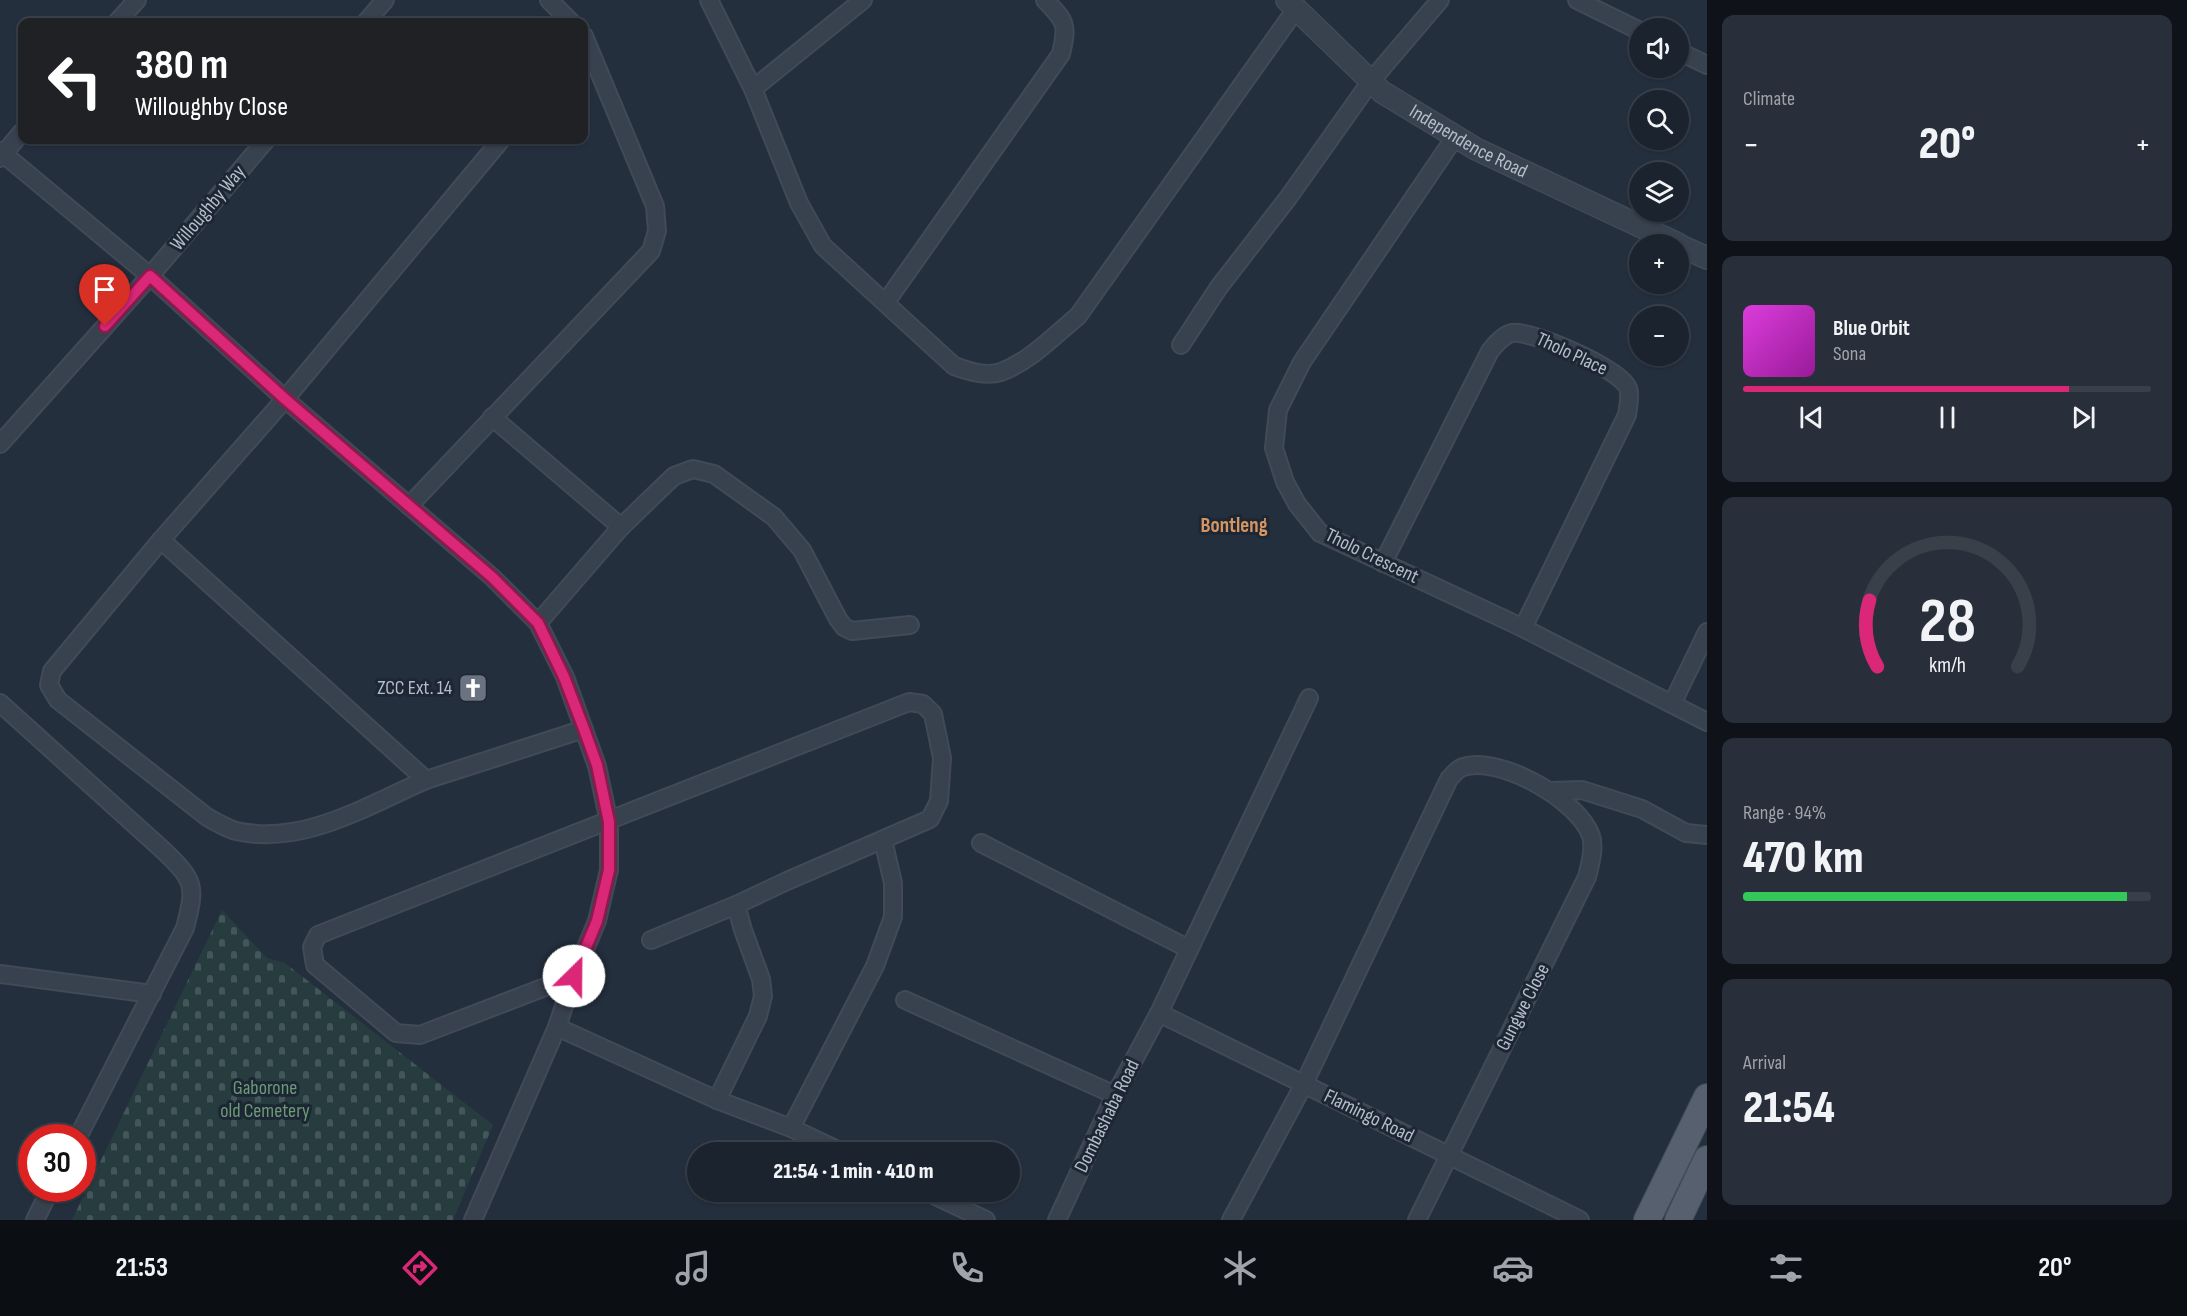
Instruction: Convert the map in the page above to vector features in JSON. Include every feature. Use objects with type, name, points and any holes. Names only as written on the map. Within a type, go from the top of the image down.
[{"type":"main road","points":[[1647,1220],[1707,1097]]},
{"type":"main road","points":[[1678,1220],[1707,1159]]},
{"type":"street","points":[[121,18],[137,0]]},
{"type":"street","points":[[369,18],[385,0]]},
{"type":"street","points":[[549,0],[567,18]]},
{"type":"street","points":[[709,0],[753,89],[799,203],[823,246],[954,366],[974,373],[999,373],[1038,351],[1078,316],[1291,4]]},
{"type":"street","points":[[753,89],[862,0]]},
{"type":"street","points":[[886,302],[1061,54],[1065,35],[1063,19],[1045,0]]},
{"type":"street","points":[[1180,345],[1219,287],[1288,198],[1371,81],[1440,0]]},
{"type":"street","points":[[1576,0],[1629,26]]},
{"type":"street","name":"Independence Road","points":[[1291,4],[1382,92],[1476,149],[1655,234]]},
{"type":"street","points":[[409,506],[651,251],[657,231],[655,206],[588,47]]},
{"type":"street","points":[[1689,56],[1707,65]]},
{"type":"street","points":[[18,136],[1,154],[150,276],[285,399],[492,577],[538,623],[564,677],[597,765],[609,822],[609,870],[597,921],[574,976],[557,1027],[473,1220]]},
{"type":"street","name":"Tholo Crescent","points":[[1455,137],[1302,362],[1278,410],[1274,448],[1285,482],[1297,504],[1320,533],[1523,628],[1707,722]]},
{"type":"street","name":"Willoughby Way","points":[[0,444],[150,276],[263,144]]},
{"type":"street","points":[[498,144],[285,399],[161,540],[52,671],[49,685],[58,700],[207,817],[234,830],[261,834],[293,832],[333,823],[426,780],[584,729]]},
{"type":"street","name":"Independence Road","points":[[1689,250],[1707,258]]},
{"type":"street","name":"Tholo Place","points":[[1383,563],[1490,351],[1497,342],[1508,334],[1522,333],[1548,341],[1591,360],[1621,378],[1628,388],[1630,399],[1627,415],[1523,628]]},
{"type":"street","points":[[492,417],[621,527]]},
{"type":"street","points":[[538,623],[621,527],[674,476],[693,469],[714,474],[774,517],[802,549],[844,627],[852,631],[910,625]]},
{"type":"street","points":[[161,540],[426,780]]},
{"type":"street","points":[[1672,704],[1707,632]]},
{"type":"street","name":"Dombashaba Road","points":[[1057,1220],[1115,1095],[1159,1013],[1309,698]]},
{"type":"street","points":[[574,976],[420,1035],[411,1036],[396,1033],[315,965],[312,947],[318,935],[909,702],[923,704],[933,714],[942,758],[939,801],[930,819],[651,940]]},
{"type":"street","points":[[0,703],[184,870],[192,887],[190,911],[185,928],[85,1124]]},
{"type":"street","points":[[1231,1220],[1304,1084],[1449,779],[1461,767],[1480,764],[1524,776],[1550,791],[1582,790],[1642,810],[1686,833],[1707,835]]},
{"type":"street","name":"Gungwe Close","points":[[1417,1220],[1587,877],[1592,856],[1591,836],[1578,815],[1550,791]]},
{"type":"street","points":[[791,1128],[875,966],[893,917],[893,883],[883,840]]},
{"type":"street","points":[[981,843],[1190,949]]},
{"type":"street","points":[[717,1100],[758,1016],[763,996],[761,979],[736,905]]},
{"type":"street","points":[[0,974],[152,994]]},
{"type":"street","points":[[905,1000],[1115,1095]]},
{"type":"street","name":"Flamingo Road","points":[[1159,1013],[1580,1220]]},
{"type":"street","points":[[557,1027],[717,1100],[791,1128],[821,1142]]},
{"type":"street","points":[[35,1220],[44,1202]]},
{"type":"street","points":[[948,1202],[986,1220]]},
{"type":"green space","name":"Gaborone old Cemetery","points":[[222,910],[267,958],[285,963],[493,1125],[453,1220],[72,1220],[81,1202],[96,1202],[96,1170]]},
{"type":"place","name":"ZCC Ext. 14","points":[[473,688]]},
{"type":"district","name":"Bontleng","points":[[1234,525]]},
{"type":"route","points":[[105,326],[150,276],[285,399],[492,577],[538,623],[564,677],[597,765],[609,822],[609,870],[597,921],[574,976]]}]
